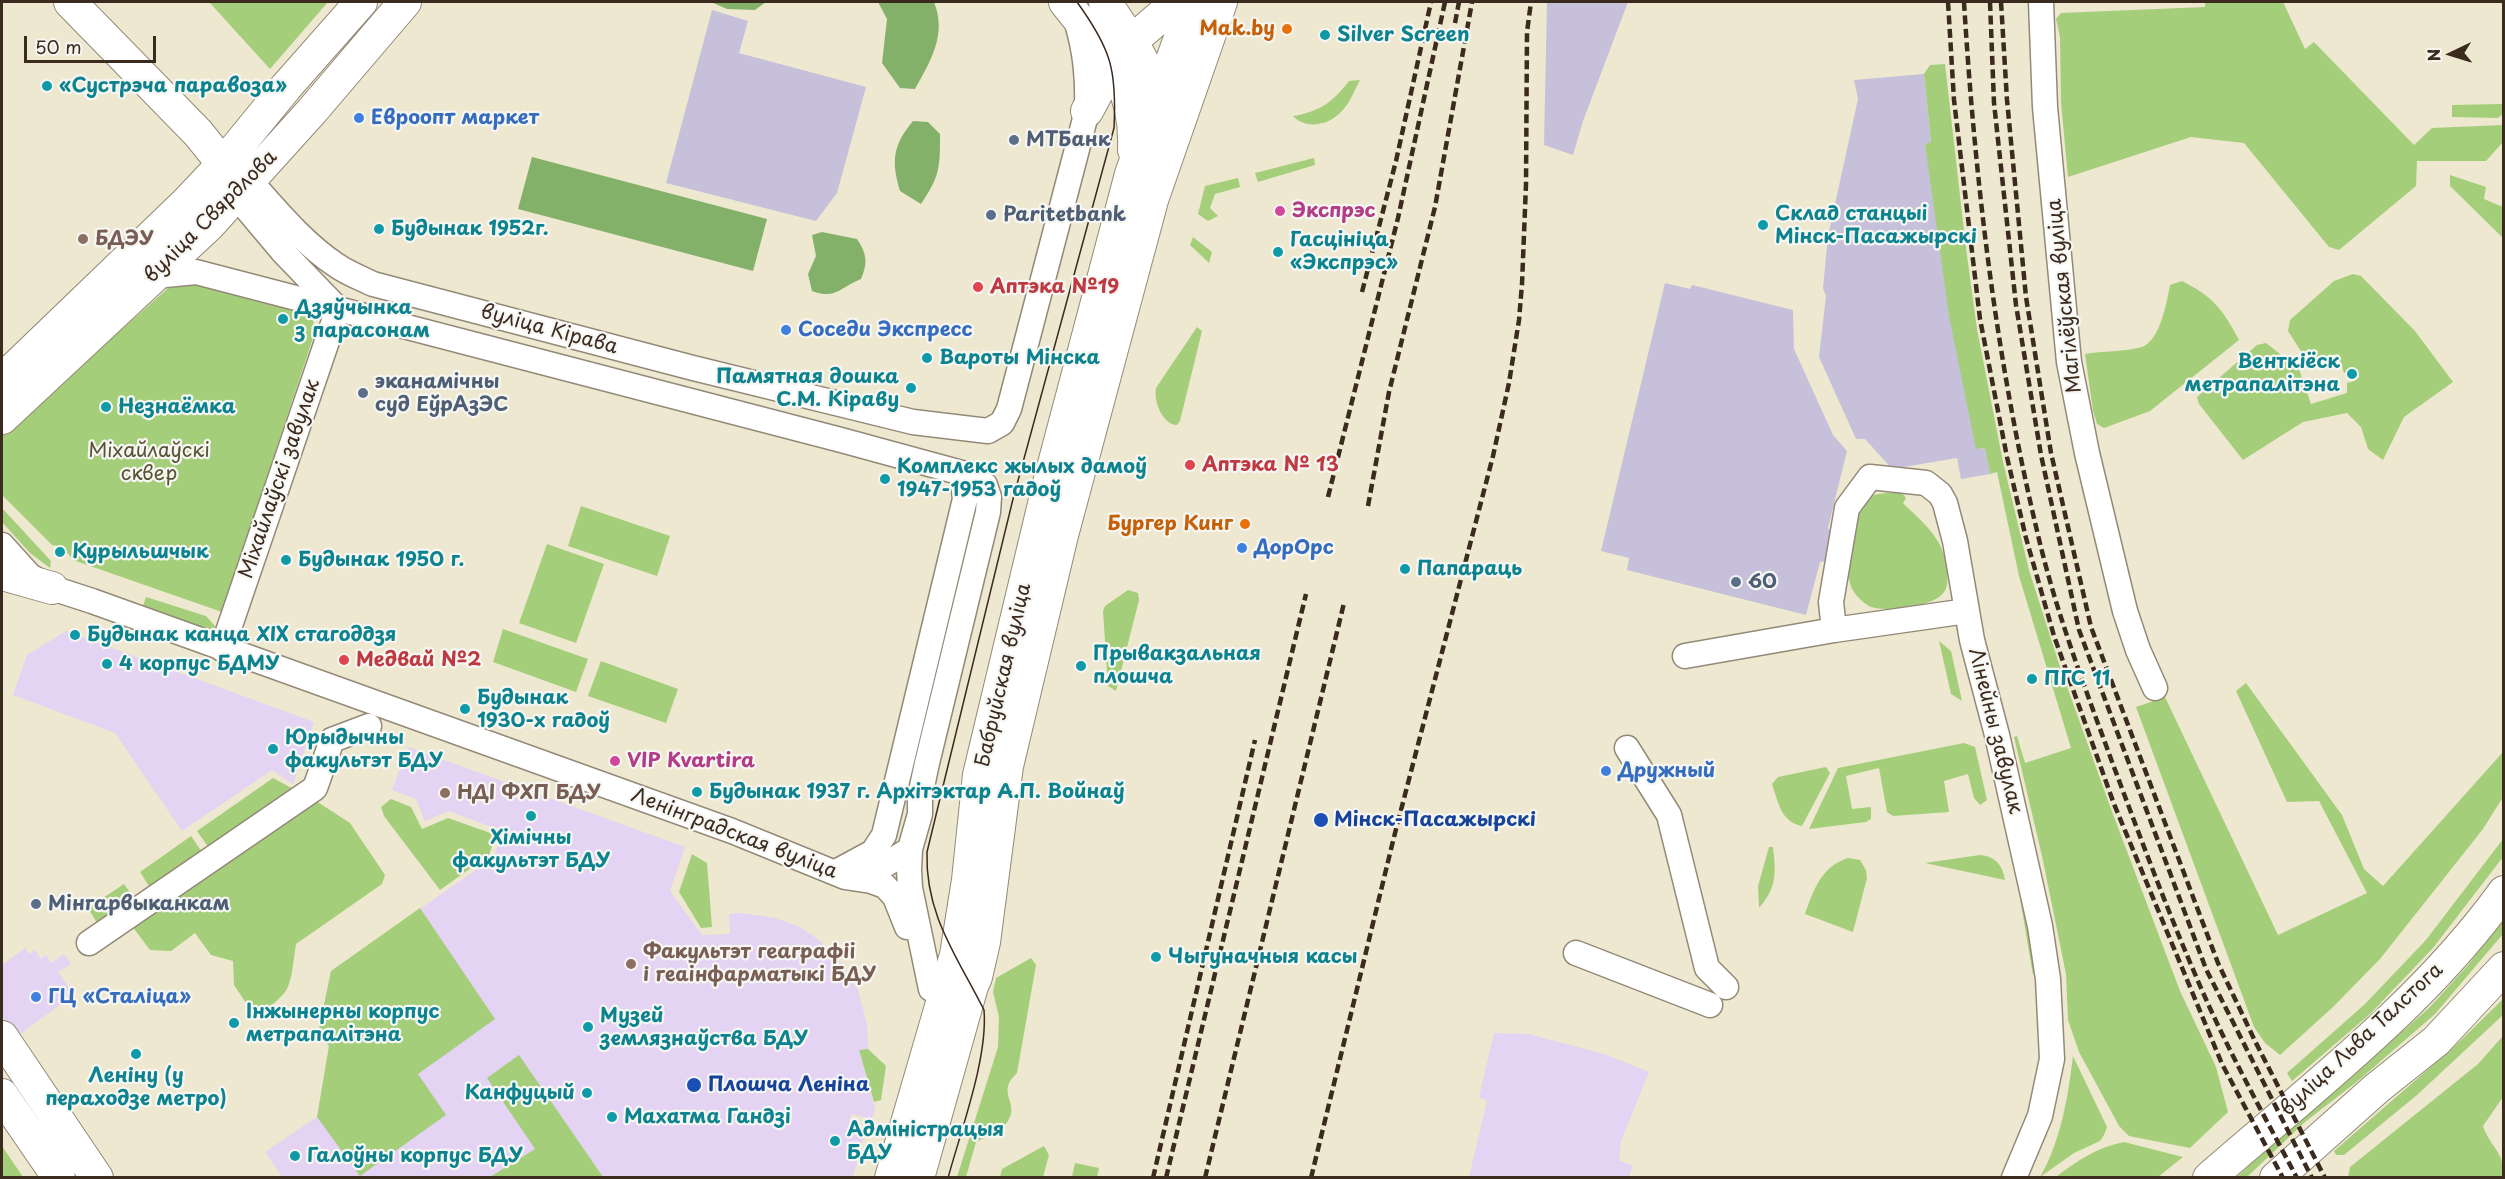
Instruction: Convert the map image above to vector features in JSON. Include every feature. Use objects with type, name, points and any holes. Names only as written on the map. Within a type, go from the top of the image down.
[{"type":"main road","name":"вуліца Кірава","points":[[70,2],[198,133],[243,188]]},
{"type":"main road","name":"вуліца Свярдлова","points":[[2,380],[137,251],[223,164],[286,87],[361,2]]},
{"type":"main road","name":"вуліца Свярдлова","points":[[2,418],[155,276],[243,188],[405,2]]},
{"type":"main road","points":[[1105,2],[1123,53],[1134,122],[1131,174]]},
{"type":"main road","points":[[1087,111],[1102,83],[1123,53],[1177,2]]},
{"type":"main road","name":"Бабруйская вуліца","points":[[1152,200],[1162,144],[1162,117],[1158,96],[1193,2]]},
{"type":"main road","name":"Бабруйская вуліца","points":[[891,1178],[944,1009],[976,978],[984,942],[1007,766],[1062,535],[1152,200],[1221,2]]},
{"type":"main road","points":[[1069,7],[1152,80],[1158,96],[1131,174]]},
{"type":"main road","name":"Бабруйская вуліца","points":[[918,1178],[944,1009],[958,943],[979,775],[1050,479],[1131,174]]},
{"type":"main road","points":[[2,574],[52,588]]},
{"type":"main road","name":"вуліца Льва Талстога","points":[[2210,1178],[2428,985],[2504,892]]},
{"type":"main road","points":[[2276,1178],[2377,1088],[2436,1041],[2504,968]]},
{"type":"main road","points":[[2,1037],[97,1178]]},
{"type":"main road","points":[[2,1095],[59,1178]]},
{"type":"street","name":"Магілёўская вуліца","points":[[2041,2],[2045,107],[2069,362],[2087,453],[2126,611],[2138,650],[2155,688]]},
{"type":"street","points":[[1069,7],[1085,50],[1089,78],[1087,111]]},
{"type":"street","name":"вуліца Кірава","points":[[243,188],[281,215],[337,266],[373,284],[693,368],[914,422],[988,431],[1002,423],[1009,409],[1087,111]]},
{"type":"street","name":"вуліца Кірава","points":[[243,188],[284,254],[338,309]]},
{"type":"street","name":"вуліца Кірава","points":[[155,276],[196,272],[962,473]]},
{"type":"street","name":"Міхайлаўскі завулак","points":[[222,649],[338,309]]},
{"type":"street","points":[[902,457],[913,452],[919,443],[920,433],[914,422]]},
{"type":"street","points":[[944,1009],[910,888],[910,849],[920,814],[920,796],[927,763],[988,512],[989,497],[985,485],[962,473]]},
{"type":"street","points":[[836,872],[873,852],[884,835],[965,499],[962,473]]},
{"type":"street","name":"Лінейны завулак","points":[[1834,630],[1831,602],[1847,508],[1870,477],[1926,483],[1940,494],[1945,503],[1955,541],[1972,640],[2019,829],[2040,926],[2048,979],[2052,1059],[2040,1116],[2014,1178]]},
{"type":"street","name":"Ленінградская вуліца","points":[[2,545],[30,576],[52,588],[732,831],[845,877],[871,881],[885,886],[896,897],[944,1009]]},
{"type":"street","points":[[1685,656],[1834,630],[1968,611]]},
{"type":"street","points":[[89,944],[315,788],[332,740],[369,726]]},
{"type":"street","points":[[1576,953],[1718,996],[1707,968],[1669,815],[1627,748]]},
{"type":"street","points":[[836,872],[882,867],[910,849]]},
{"type":"street","name":"Лінейны завулак","points":[[2007,1178],[2015,1164],[2034,1114],[2045,1059],[2052,1044]]},
{"type":"shaded area","points":[[1547,2],[1628,2],[1583,121],[1573,155],[1544,145]]},
{"type":"shaded area","points":[[712,10],[748,21],[739,53],[866,87],[837,193],[816,221],[666,183]]},
{"type":"shaded area","points":[[1924,74],[1931,143],[1925,144],[1977,449],[1985,448],[1990,474],[1961,479],[1957,458],[1892,469],[1865,439],[1856,439],[1819,357],[1826,296],[1823,288],[1828,236],[1858,99],[1854,80]]},
{"type":"shaded area","points":[[1665,283],[1690,289],[1692,285],[1793,310],[1794,349],[1833,435],[1847,451],[1828,528],[1834,533],[1828,561],[1820,562],[1806,615],[1627,570],[1629,558],[1601,551]]},
{"type":"shaded area","points":[[66,631],[314,722],[293,784],[272,770],[182,831],[115,733],[13,695],[27,655]]},
{"type":"shaded area","points":[[408,747],[685,847],[670,891],[702,935],[730,934],[729,914],[742,913],[775,918],[800,927],[819,940],[841,962],[858,990],[867,1024],[868,1049],[859,1050],[875,1109],[872,1119],[851,1114],[849,1124],[866,1129],[853,1177],[283,1178],[265,1152],[317,1117],[329,1046],[318,1034],[331,971],[493,858],[503,831],[448,811],[425,821],[416,799],[392,790]]},
{"type":"shaded area","name":"ГЦ «Сталіца»","points":[[25,948],[29,954],[35,950],[41,959],[46,955],[51,963],[64,954],[71,964],[58,972],[74,995],[2,1047],[2,965]]},
{"type":"shaded area","points":[[1494,1033],[1529,1034],[1604,1054],[1649,1072],[1621,1141],[1619,1160],[1633,1166],[1629,1177],[1469,1177],[1487,1101],[1479,1097]]},
{"type":"green space","points":[[209,2],[328,2],[270,69]]},
{"type":"green space","points":[[711,2],[766,2],[755,10],[727,9]]},
{"type":"green space","points":[[878,2],[934,2],[938,14],[938,36],[927,68],[915,89],[900,88],[882,63],[887,19]]},
{"type":"green space","points":[[2205,2],[2283,2],[2305,49],[2314,42],[2414,145],[2432,128],[2503,125],[2503,142],[2486,161],[2417,161],[2416,186],[2339,250],[2329,247],[2244,143],[2191,137],[2068,177],[2061,103],[2060,37],[2056,19],[2061,13],[2205,7]]},
{"type":"green space","points":[[1945,64],[1977,329],[2003,462],[2029,570],[2060,667],[2111,809],[2180,991],[2216,1067],[2228,1112],[2190,1148],[2129,1136],[2119,1126],[2079,1052],[2068,1020],[2066,974],[2042,856],[2014,737],[2017,736],[2025,763],[2071,748],[2019,576],[1997,472],[1990,474],[1985,448],[1976,449],[1949,316],[1925,144],[1931,142],[1924,74],[1930,65]]},
{"type":"green space","points":[[1360,80],[1346,106],[1329,121],[1310,124],[1293,116],[1318,109],[1337,95],[1349,81]]},
{"type":"green space","points":[[2503,104],[2503,114],[2498,118],[2452,117],[2452,105]]},
{"type":"green space","points":[[913,121],[928,122],[940,134],[938,171],[921,204],[900,191],[895,171],[898,146]]},
{"type":"green space","points":[[532,157],[767,219],[753,271],[518,209]]},
{"type":"green space","points":[[1314,158],[1315,165],[1258,182],[1255,173]]},
{"type":"green space","points":[[2450,175],[2486,187],[2484,199],[2503,207],[2503,238],[2450,186]]},
{"type":"green space","points":[[1238,178],[1240,187],[1215,194],[1210,208],[1218,216],[1208,221],[1198,214],[1205,186]]},
{"type":"green space","points":[[822,232],[857,239],[863,249],[865,259],[861,279],[827,294],[812,291],[808,274],[816,256],[812,235]]},
{"type":"green space","points":[[1193,237],[1212,252],[1209,263],[1190,245]]},
{"type":"green space","points":[[2353,274],[2361,276],[2415,331],[2453,382],[2404,417],[2383,460],[2368,449],[2361,427],[2347,413],[2303,422],[2243,460],[2199,404],[2197,397],[2257,345],[2266,343],[2299,369],[2311,404],[2347,393],[2347,383],[2359,377],[2357,370],[2344,373],[2338,354],[2310,359],[2300,350],[2288,331],[2290,320],[2334,281]]},
{"type":"green space","name":"Міхайлаўскі сквер","points":[[184,279],[312,314],[315,332],[222,612],[73,560],[63,547],[52,545],[2,495],[2,436],[175,282]]},
{"type":"green space","points":[[2182,281],[2216,305],[2239,340],[2150,411],[2104,428],[2097,424],[2093,411],[2085,354],[2135,349],[2148,343],[2154,337],[2162,320],[2170,285]]},
{"type":"green space","points":[[1197,327],[1202,331],[1180,421],[1177,425],[1172,424],[1163,417],[1160,411],[1156,399],[1156,388]]},
{"type":"green space","points":[[1902,493],[1906,498],[1903,503],[1926,525],[1940,545],[1948,578],[1946,588],[1939,597],[1921,605],[1888,609],[1871,607],[1855,594],[1849,578],[1851,523],[1858,508],[1867,498],[1877,494]]},
{"type":"green space","points":[[581,506],[670,536],[657,576],[568,546]]},
{"type":"green space","points":[[2,508],[51,561],[50,568],[30,553],[2,522]]},
{"type":"green space","points":[[547,544],[604,564],[576,643],[519,623]]},
{"type":"green space","points":[[1128,590],[1138,593],[1139,600],[1116,691],[1108,686],[1103,611],[1105,606]]},
{"type":"green space","points":[[146,597],[206,616],[215,626],[214,632],[142,609]]},
{"type":"green space","points":[[503,629],[588,659],[576,692],[493,662]]},
{"type":"green space","points":[[1939,641],[1951,651],[1962,701],[1951,694]]},
{"type":"green space","points":[[601,661],[678,689],[666,723],[588,696]]},
{"type":"green space","points":[[2246,683],[2342,815],[2364,869],[2383,886],[2503,752],[2503,797],[2483,829],[2380,959],[2333,1007],[2280,1055],[2265,1043],[2254,1027],[2136,707],[2165,697],[2278,935],[2367,893],[2319,801],[2287,802],[2236,691]]},
{"type":"green space","points":[[1964,743],[1975,747],[1987,800],[1980,805],[1974,798],[1968,774],[1944,781],[1949,812],[1893,816],[1887,812],[1879,768],[1846,776],[1852,809],[1871,807],[1871,819],[1866,822],[1809,829],[1838,768]]},
{"type":"green space","points":[[1826,767],[1830,773],[1802,826],[1795,824],[1781,810],[1772,784],[1778,777]]},
{"type":"green space","points":[[273,778],[299,792],[211,851],[197,831]]},
{"type":"green space","points":[[313,799],[350,823],[385,875],[382,884],[296,944],[291,976],[285,992],[256,1018],[234,985],[233,961],[211,955],[195,933],[171,951],[150,950],[129,922]]},
{"type":"green space","points":[[391,799],[411,807],[422,829],[448,818],[496,835],[489,855],[440,890],[384,816],[381,807]]},
{"type":"green space","points":[[191,836],[204,855],[152,891],[140,872]]},
{"type":"green space","points":[[2503,839],[2503,857],[2433,948],[2370,1014],[2292,1081],[2287,1073],[2365,1004],[2426,940]]},
{"type":"green space","points":[[1769,847],[1773,847],[1774,880],[1759,908],[1758,886]]},
{"type":"green space","points":[[692,854],[707,863],[712,927],[701,928],[679,892]]},
{"type":"green space","points":[[1980,855],[1990,857],[1997,862],[2005,880],[1925,863]]},
{"type":"green space","points":[[1848,858],[1860,860],[1866,870],[1867,878],[1853,932],[1805,914],[1815,888],[1825,873]]},
{"type":"green space","points":[[2014,863],[2018,868],[2036,965],[2033,975]]},
{"type":"green space","points":[[124,884],[134,898],[97,923],[88,908]]},
{"type":"green space","points":[[420,908],[495,1019],[418,1074],[446,1115],[360,1176],[317,1117],[329,1046],[318,1034],[331,971]]},
{"type":"green space","points":[[2503,919],[2503,934],[2435,1014],[2359,1080],[2305,1122],[2247,1177],[2236,1178],[2301,1117],[2429,1008],[2468,965]]},
{"type":"green space","points":[[1031,958],[1036,965],[1017,1073],[1008,1086],[1011,1114],[1002,1128],[976,1142],[966,1177],[957,1177],[998,1047],[999,1017],[993,992],[996,978]]},
{"type":"green space","points":[[2503,999],[2503,1015],[2417,1095],[2344,1155],[2336,1155],[2334,1151],[2456,1045]]},
{"type":"green space","points":[[2503,1036],[2503,1097],[2483,1126],[2502,1161],[2503,1177],[2348,1177],[2350,1167],[2478,1064]]},
{"type":"green space","points":[[868,1049],[886,1066],[881,1100],[874,1102],[859,1050]]},
{"type":"green space","points":[[519,1055],[603,1177],[490,1177],[535,1149],[487,1078]]},
{"type":"green space","points":[[2073,1056],[2107,1127],[2100,1141],[2074,1153],[2040,1177],[2058,1134],[2066,1103]]},
{"type":"green space","points":[[2124,1142],[2183,1157],[2158,1177],[2056,1177],[2088,1155]]},
{"type":"green space","points":[[2,1146],[23,1177],[2,1177]]},
{"type":"green space","points":[[1044,1146],[1049,1155],[1043,1177],[1000,1177],[1002,1169]]},
{"type":"green space","points":[[1075,1163],[1099,1168],[1097,1177],[1072,1177]]},
{"type":"tram line","points":[[948,1178],[978,1072],[982,1050],[984,1010],[937,915],[931,896],[927,852],[1013,499],[1114,128],[1113,75],[1109,61],[1098,33],[1077,2]]},
{"type":"railway","points":[[1362,292],[1396,161],[1431,2]]},
{"type":"railway","points":[[1328,497],[1398,218],[1445,2]]},
{"type":"railway","points":[[1455,23],[1459,2]]},
{"type":"railway","points":[[1368,506],[1389,392],[1435,207],[1472,2]]},
{"type":"railway","points":[[1311,1178],[1394,837],[1493,456],[1509,383],[1522,284],[1526,184],[1527,32],[1531,2]]},
{"type":"railway","points":[[1948,2],[1954,100],[1980,319],[2007,457],[2026,538],[2054,636],[2114,804],[2222,1064],[2283,1178]]},
{"type":"railway","points":[[1964,2],[1974,136],[1999,337],[2023,469],[2053,592],[2111,759],[2183,945],[2230,1050],[2297,1178]]},
{"type":"railway","points":[[1990,2],[1994,103],[2016,305],[2041,455],[2079,630],[2206,969],[2312,1178]]},
{"type":"railway","points":[[2001,2],[2007,100],[2026,297],[2051,453],[2091,627],[2218,963],[2325,1178]]},
{"type":"railway","points":[[1166,1178],[1306,594]]},
{"type":"railway","points":[[1205,1178],[1344,603]]},
{"type":"railway","points":[[1153,1178],[1255,740]]},
{"type":"place","name":"Mak.by","points":[[1287,29]]},
{"type":"place","name":"Silver Screen","points":[[1325,35]]},
{"type":"place","name":"«Сустрэча паравоза»","points":[[47,86]]},
{"type":"place","name":"Евроопт маркет","points":[[359,118]]},
{"type":"place","name":"МТБанк","points":[[1014,140]]},
{"type":"place","name":"Экспрэс","points":[[1280,211]]},
{"type":"place","name":"Paritetbank","points":[[991,215]]},
{"type":"place","name":"Склад станцыі Мінск-Пасажырскі","points":[[1763,225]]},
{"type":"place","name":"Будынак 1952г.","points":[[379,229]]},
{"type":"place","name":"БДЭУ","points":[[83,239]]},
{"type":"place","name":"Гасцініца «Экспрэс»","points":[[1278,252]]},
{"type":"place","name":"Аптэка №19","points":[[978,287]]},
{"type":"place","name":"Дзяўчынка з парасонам","points":[[283,319]]},
{"type":"place","name":"Соседи Экспресс","points":[[786,330]]},
{"type":"place","name":"Вароты Мінска","points":[[927,358]]},
{"type":"place","name":"Венткіёск метрапалітэна","points":[[2352,374]]},
{"type":"place","name":"Памятная дошка С.М. Кіраву","points":[[911,388]]},
{"type":"place","name":"эканамічны суд ЕўрАзЭС","points":[[363,393]]},
{"type":"place","name":"Незнаёмка","points":[[106,407]]},
{"type":"place","name":"Аптэка № 13","points":[[1190,465]]},
{"type":"place","name":"Комплекс жылых дамоў 1947-1953 гадоў","points":[[885,479]]},
{"type":"place","name":"Бургер Кинг","points":[[1245,524]]},
{"type":"place","name":"ДорОрс","points":[[1242,548]]},
{"type":"place","name":"Курыльшчык","points":[[60,552]]},
{"type":"place","name":"Будынак 1950 г.","points":[[286,560]]},
{"type":"place","name":"Папараць","points":[[1405,569]]},
{"type":"place","name":"60","points":[[1736,582]]},
{"type":"place","name":"Будынак канца XIX стагоддзя","points":[[75,635]]},
{"type":"place","name":"Медвай №2","points":[[344,660]]},
{"type":"place","name":"4 корпус БДМУ","points":[[107,664]]},
{"type":"place","name":"Прывакзальная плошча","points":[[1081,666]]},
{"type":"place","name":"ПГС 11","points":[[2032,679]]},
{"type":"place","name":"Будынак 1930-х гадоў","points":[[465,709]]},
{"type":"place","name":"Юрыдычны факультэт БДУ","points":[[273,749]]},
{"type":"place","name":"VIP Kvartira","points":[[615,761]]},
{"type":"place","name":"Дружный","points":[[1606,771]]},
{"type":"place","name":"Будынак 1937 г. Архітэктар А.П. Войнаў","points":[[697,792]]},
{"type":"place","name":"НДІ ФХП БДУ","points":[[445,793]]},
{"type":"place","name":"Хімічны факультэт БДУ","points":[[531,816]]},
{"type":"place","name":"Мінск-Пасажырскі","points":[[1321,820]]},
{"type":"place","name":"Мінгарвыканкам","points":[[36,904]]},
{"type":"place","name":"Чыгуначныя касы","points":[[1156,957]]},
{"type":"place","name":"Факультэт геаграфіі і геаінфарматыкі БДУ","points":[[631,964]]},
{"type":"place","name":"ГЦ «Сталіца»","points":[[36,997]]},
{"type":"place","name":"Інжынерны корпус метрапалітэна","points":[[234,1023]]},
{"type":"place","name":"Музей землязнаўства БДУ","points":[[588,1027]]},
{"type":"place","name":"Леніну (у пераходзе метро)","points":[[136,1054]]},
{"type":"place","name":"Плошча Леніна","points":[[694,1085]]},
{"type":"place","name":"Канфуцый","points":[[587,1093]]},
{"type":"place","name":"Махатма Гандзі","points":[[612,1117]]},
{"type":"place","name":"Адміністрацыя БДУ","points":[[835,1141]]},
{"type":"place","name":"Галоўны корпус БДУ","points":[[295,1156]]}]
